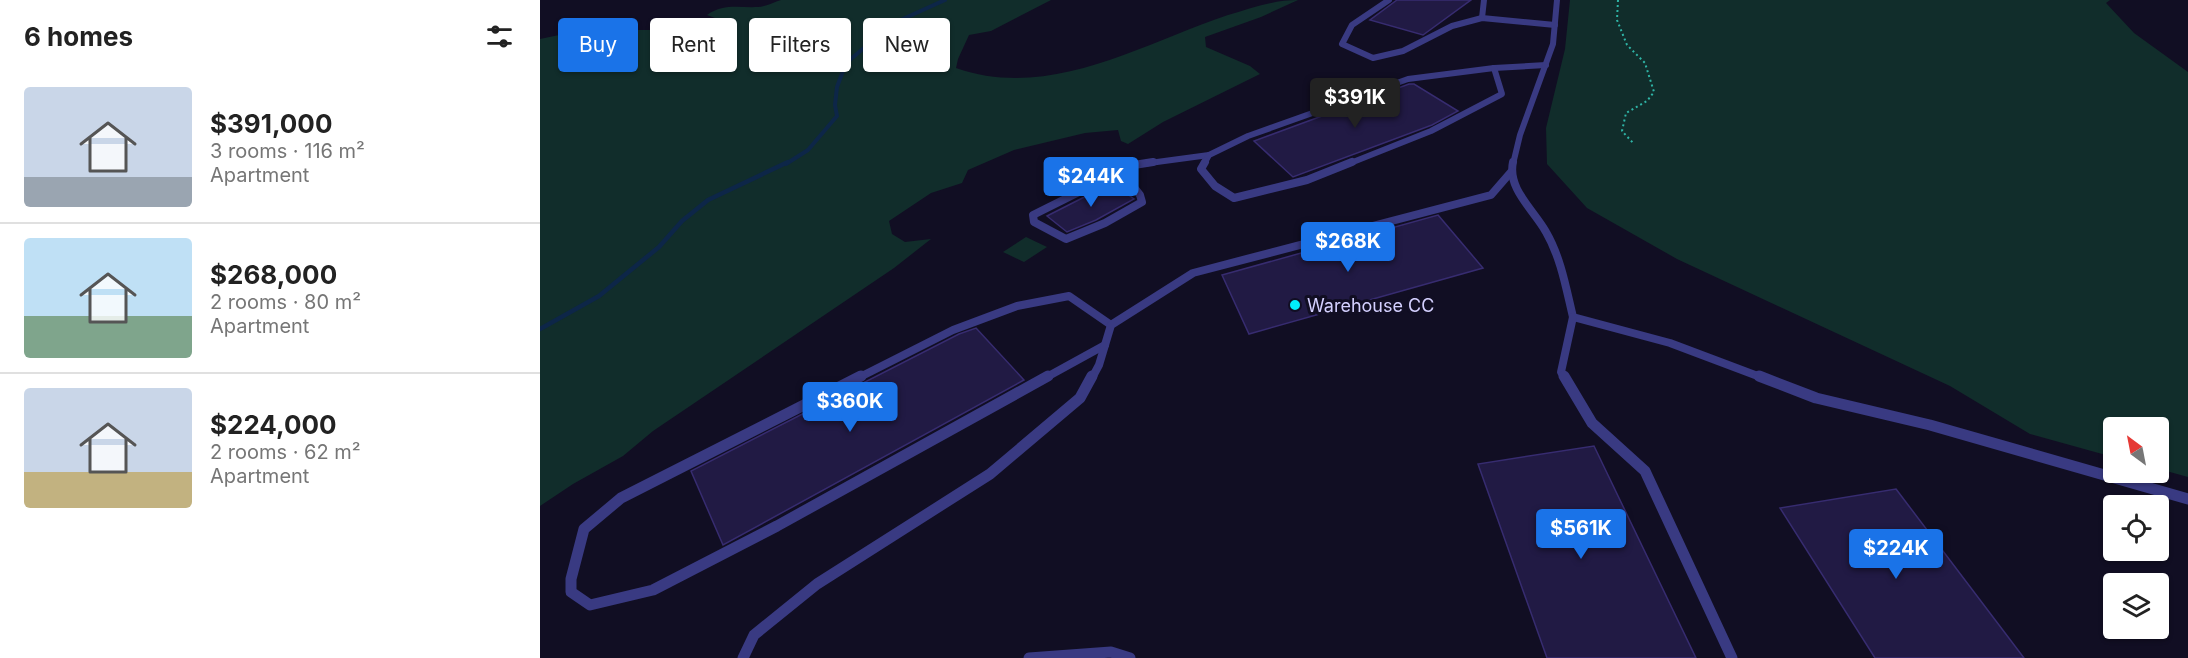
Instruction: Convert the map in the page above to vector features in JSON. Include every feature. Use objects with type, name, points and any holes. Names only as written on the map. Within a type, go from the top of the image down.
[{"type":"lane","points":[[1389,0],[1352,25],[1342,44],[1374,58],[1403,51],[1452,26],[1482,18],[1555,25]]},
{"type":"lane","points":[[1482,18],[1484,0]]},
{"type":"lane","points":[[743,658],[754,635],[817,584],[990,474],[1080,398],[1099,366],[1111,325],[1193,273],[1491,195],[1511,172],[1520,135],[1554,44],[1557,0]]},
{"type":"lane","points":[[1121,171],[1140,195],[1142,202],[1133,209],[1090,231],[1066,239],[1034,222],[1033,215],[1121,171],[1134,165],[1209,155],[1248,136],[1408,79],[1494,68],[1546,65]]},
{"type":"lane","points":[[1209,155],[1201,169],[1215,186],[1234,198],[1307,180],[1431,131],[1502,94],[1494,68]]},
{"type":"lane","points":[[1511,172],[1518,192],[1546,232],[1560,263],[1574,317],[1561,372],[1592,423],[1645,471],[1732,658]]},
{"type":"lane","points":[[1105,345],[777,526],[653,590],[590,605],[571,592],[571,579],[584,529],[621,498],[952,330],[1017,306],[1069,296],[1111,325]]},
{"type":"lane","points":[[1574,317],[1670,343],[1816,398],[1930,425],[2188,499]]},
{"type":"lane","points":[[1029,658],[1111,652],[1130,658]]},
{"type":"path","points":[[1618,0],[1617,20],[1627,45],[1645,63],[1654,92],[1647,101],[1626,113],[1622,131],[1634,144]]},
{"type":"green space","points":[[781,0],[1051,0],[991,31],[969,35],[956,68],[991,76],[1026,78],[1095,65],[1228,15],[1271,3],[1298,0],[1261,17],[1205,37],[1206,47],[1250,66],[1260,74],[1163,122],[1128,144],[1121,141],[1118,130],[1085,133],[1014,150],[968,170],[962,183],[931,193],[889,221],[892,234],[905,242],[931,239],[894,268],[653,431],[623,456],[573,484],[540,506],[540,39],[558,35],[558,72],[638,72],[638,30],[650,30],[650,72],[737,72],[737,18],[715,18],[707,15],[719,9],[732,7],[761,7]]},
{"type":"green space","points":[[1570,0],[2110,0],[2106,3],[2134,33],[2188,72],[2188,477],[2169,472],[2169,417],[2103,417],[2103,454],[2030,434],[1950,386],[1677,259],[1587,208],[1547,164],[1546,128],[1565,49]]},
{"type":"green space","points":[[1026,237],[1047,247],[1024,262],[1003,252]]},
{"type":"building","points":[[1397,0],[1471,0],[1423,35],[1370,20]]},
{"type":"building","points":[[1414,84],[1458,111],[1432,125],[1293,177],[1254,141]]},
{"type":"building","points":[[1112,183],[1134,199],[1096,220],[1067,232],[1047,216]]},
{"type":"building","name":"Warehouse CC","points":[[1438,215],[1483,268],[1249,334],[1222,275]]},
{"type":"building","points":[[976,328],[1024,380],[723,545],[691,471],[959,334]]},
{"type":"building","points":[[1594,446],[1696,658],[1547,658],[1478,464]]},
{"type":"building","points":[[1896,489],[2024,658],[1875,658],[1780,508]]},
{"type":"waterway","points":[[786,164],[808,150],[837,116],[835,105],[837,87],[846,63],[894,23],[945,0]]},
{"type":"waterway","points":[[540,329],[599,296],[659,247],[682,221],[708,200],[788,162]]},
{"type":"place","name":"Warehouse CC","points":[[1295,305]]}]
